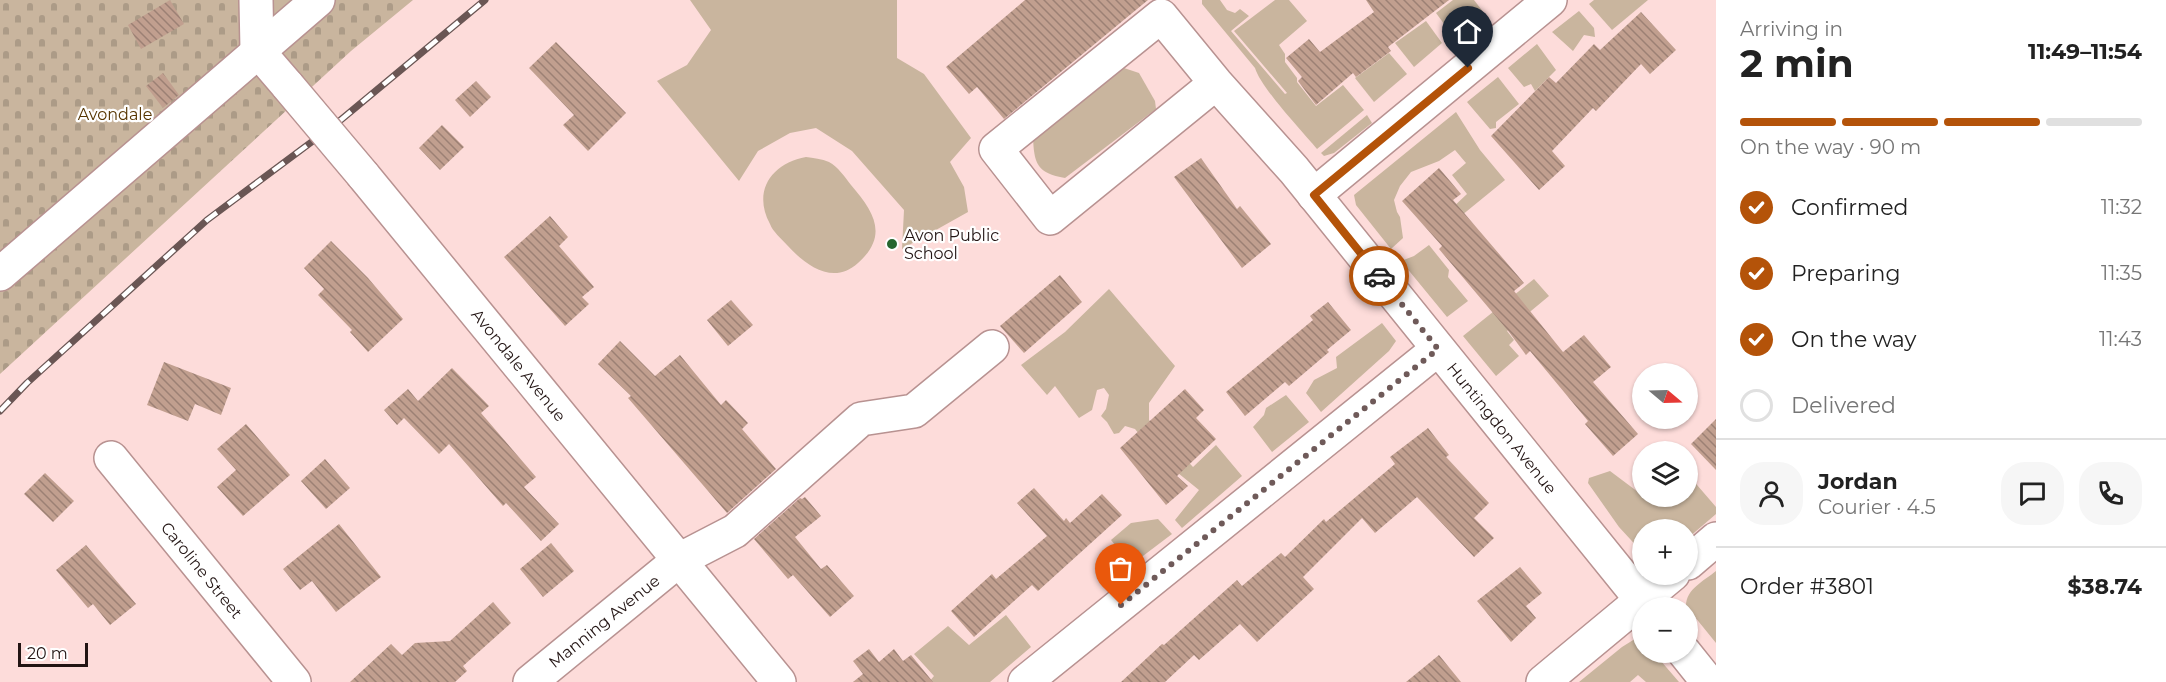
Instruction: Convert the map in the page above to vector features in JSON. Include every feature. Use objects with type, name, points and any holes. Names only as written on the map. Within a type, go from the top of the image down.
[{"type":"street","points":[[256,0],[257,50]]},
{"type":"street","points":[[0,274],[257,50],[318,0]]},
{"type":"street","points":[[1314,195],[1550,0]]},
{"type":"street","name":"Huntingdon Avenue","points":[[1216,83],[1050,218],[996,149],[1161,16],[1314,195],[1639,597]]},
{"type":"street","name":"Avondale Avenue","points":[[257,50],[363,175],[779,682]]},
{"type":"street","name":"Manning Avenue","points":[[530,682],[679,560],[735,531],[861,419],[914,411],[992,347]]},
{"type":"street","points":[[1025,682],[1438,349]]},
{"type":"street","name":"Caroline Street","points":[[111,458],[294,682]]},
{"type":"street","points":[[1698,554],[1716,539]]},
{"type":"street","points":[[1652,597],[1663,585]]},
{"type":"street","points":[[1543,682],[1632,614]]},
{"type":"street","points":[[1693,663],[1708,682]]},
{"type":"green space","name":"Avondale","points":[[0,0],[413,0],[351,51],[0,374]]},
{"type":"green space","points":[[690,0],[897,0],[897,58],[924,74],[971,138],[950,162],[964,187],[968,212],[902,249],[904,210],[852,151],[816,128],[790,133],[758,151],[739,181],[657,81],[687,65],[711,30]]},
{"type":"green space","points":[[1202,0],[1220,0],[1227,10],[1235,13],[1240,9],[1249,16],[1231,31],[1285,94],[1287,93],[1234,31],[1275,0],[1289,0],[1307,21],[1279,45],[1285,54],[1285,62],[1297,78],[1297,82],[1316,106],[1343,85],[1364,110],[1317,149],[1273,98],[1255,68],[1202,4]]},
{"type":"green space","points":[[1453,0],[1474,0],[1484,13],[1453,36],[1436,13]]},
{"type":"green space","points":[[1594,0],[1648,0],[1612,30],[1589,4]]},
{"type":"green space","points":[[1579,11],[1594,28],[1595,37],[1584,35],[1573,51],[1552,32]]},
{"type":"green space","points":[[1487,17],[1492,25],[1464,49],[1457,41]]},
{"type":"green space","points":[[1426,21],[1442,43],[1414,67],[1395,43]]},
{"type":"green space","points":[[1537,44],[1556,70],[1535,91],[1531,84],[1524,87],[1508,68]]},
{"type":"green space","points":[[1389,53],[1407,74],[1374,102],[1355,78]]},
{"type":"green space","points":[[1124,68],[1139,73],[1155,101],[1156,109],[1065,178],[1043,170],[1036,161],[1033,137],[1115,71]]},
{"type":"green space","points":[[1498,77],[1519,104],[1496,122],[1496,128],[1490,129],[1467,102]]},
{"type":"green space","points":[[1456,112],[1480,150],[1505,180],[1456,220],[1450,210],[1467,194],[1452,175],[1466,163],[1455,150],[1439,161],[1411,172],[1400,186],[1394,200],[1400,217],[1403,238],[1391,249],[1356,205],[1354,195]]},
{"type":"green space","points":[[1367,115],[1372,123],[1334,153],[1324,156],[1321,153]]},
{"type":"green space","points":[[806,157],[829,162],[835,167],[859,195],[875,224],[873,243],[868,253],[849,270],[829,273],[811,266],[775,232],[765,212],[763,200],[768,180],[784,165]]},
{"type":"green space","points":[[1429,245],[1449,270],[1448,277],[1468,301],[1447,317],[1401,261],[1414,256]]},
{"type":"green space","points":[[1534,279],[1549,296],[1507,331],[1514,340],[1509,345],[1519,356],[1496,376],[1463,336]]},
{"type":"green space","points":[[1109,289],[1175,366],[1149,403],[1149,420],[1193,467],[1216,445],[1242,476],[1182,528],[1175,520],[1199,490],[1178,473],[1173,476],[1135,429],[1125,426],[1119,433],[1114,434],[1101,416],[1106,409],[1109,395],[1104,388],[1097,390],[1092,410],[1079,418],[1055,386],[1047,395],[1021,365],[1065,332]]},
{"type":"green space","points":[[1382,323],[1396,341],[1389,351],[1321,412],[1306,393],[1314,380],[1337,368],[1336,357]]},
{"type":"green space","points":[[1286,395],[1309,422],[1272,452],[1253,427],[1264,415],[1266,408]]},
{"type":"green space","points":[[1610,471],[1632,488],[1632,507],[1698,507],[1698,486],[1716,507],[1716,514],[1698,529],[1698,519],[1632,519],[1632,541],[1619,527],[1588,483],[1589,478]]},
{"type":"green space","points":[[1158,519],[1172,534],[1131,565],[1111,540],[1131,523]]},
{"type":"green space","points":[[1716,571],[1716,643],[1698,621],[1698,597],[1688,597],[1701,582]]},
{"type":"green space","points":[[1006,615],[1031,647],[990,682],[929,682],[934,676],[914,654],[948,626],[969,645]]},
{"type":"green space","points":[[1632,641],[1632,663],[1663,663],[1679,682],[1646,682],[1638,675],[1630,682],[1579,682]]},
{"type":"building","points":[[170,0],[184,24],[141,49],[128,25]]},
{"type":"building","points":[[1025,0],[1148,0],[1004,119],[977,87],[969,94],[946,67]]},
{"type":"building","points":[[1366,0],[1449,0],[1388,47],[1391,51],[1356,77],[1353,73],[1316,105],[1298,81],[1302,77],[1286,58],[1309,39],[1320,52],[1374,12]]},
{"type":"building","points":[[1641,12],[1676,50],[1650,74],[1641,64],[1596,111],[1593,108],[1552,151],[1565,166],[1539,190],[1491,136],[1549,77],[1556,83],[1594,44],[1600,50]]},
{"type":"building","points":[[556,42],[626,113],[588,151],[563,125],[574,115],[529,68]]},
{"type":"building","points":[[163,73],[179,95],[163,108],[146,86]]},
{"type":"building","points":[[476,81],[491,97],[470,117],[455,100]]},
{"type":"building","points":[[442,125],[464,147],[440,170],[419,148]]},
{"type":"building","points":[[1201,158],[1237,209],[1240,206],[1271,244],[1242,268],[1174,177]]},
{"type":"building","points":[[1439,168],[1461,194],[1453,200],[1524,283],[1514,291],[1563,352],[1584,335],[1611,367],[1593,382],[1638,434],[1613,456],[1585,424],[1588,421],[1530,351],[1526,355],[1439,249],[1442,246],[1402,201]]},
{"type":"building","points":[[550,216],[568,237],[559,246],[594,287],[582,297],[589,304],[565,326],[504,257]]},
{"type":"building","points":[[331,241],[368,278],[403,319],[368,352],[350,332],[352,330],[318,295],[324,289],[304,268]]},
{"type":"building","points":[[1060,275],[1082,302],[1024,353],[1000,326]]},
{"type":"building","points":[[731,300],[753,325],[728,346],[707,320]]},
{"type":"building","points":[[1328,302],[1351,330],[1289,386],[1285,382],[1245,416],[1226,392],[1313,320],[1310,316]]},
{"type":"building","points":[[620,341],[655,376],[680,355],[721,405],[726,400],[748,423],[742,429],[776,469],[727,513],[628,398],[631,396],[598,364]]},
{"type":"building","points":[[164,362],[231,388],[221,415],[195,404],[188,421],[147,405]]},
{"type":"building","points":[[452,368],[489,406],[481,413],[536,477],[524,487],[559,524],[541,541],[506,503],[503,506],[449,444],[439,454],[404,418],[397,425],[384,410],[408,389],[418,401]]},
{"type":"building","points":[[1185,389],[1204,410],[1196,418],[1216,439],[1177,476],[1188,486],[1166,505],[1120,448]]},
{"type":"building","points":[[1716,419],[1716,470],[1698,451],[1698,441],[1694,441]]},
{"type":"building","points":[[246,424],[290,475],[243,516],[217,487],[236,470],[217,449]]},
{"type":"building","points":[[1428,428],[1449,455],[1446,457],[1489,503],[1474,518],[1494,538],[1474,557],[1417,497],[1375,533],[1362,518],[1303,577],[1314,589],[1257,642],[1240,624],[1199,660],[1194,655],[1165,682],[1121,682],[1237,580],[1242,586],[1281,553],[1285,557],[1324,519],[1326,522],[1395,464],[1390,457]]},
{"type":"building","points":[[325,459],[350,488],[326,509],[301,481]]},
{"type":"building","points":[[45,473],[74,501],[53,522],[24,494]]},
{"type":"building","points":[[1034,488],[1064,521],[1066,518],[1070,523],[1102,494],[1122,515],[1038,591],[1032,585],[974,637],[951,611],[992,574],[996,579],[1047,536],[1017,503]]},
{"type":"building","points":[[805,497],[821,516],[795,537],[821,569],[827,565],[854,596],[830,617],[793,575],[788,579],[754,539],[800,498]]},
{"type":"building","points":[[339,524],[381,577],[336,612],[312,581],[300,590],[283,569]]},
{"type":"building","points":[[551,543],[574,571],[543,597],[520,569]]},
{"type":"building","points":[[86,545],[136,604],[110,625],[93,604],[88,608],[56,570]]},
{"type":"building","points":[[1520,567],[1542,593],[1526,606],[1536,618],[1511,642],[1477,601]]},
{"type":"building","points":[[493,602],[511,623],[463,666],[467,671],[455,682],[350,682],[391,644],[402,655],[415,643],[450,641]]},
{"type":"building","points":[[869,649],[879,662],[894,649],[903,661],[911,655],[933,682],[853,682],[863,674],[853,661]]},
{"type":"building","points":[[1439,655],[1461,682],[1406,682]]},
{"type":"railway","points":[[0,411],[27,383],[207,220],[337,123],[485,0]]},
{"type":"way so far","points":[[1121,605],[1438,349],[1379,276]]},
{"type":"place","name":"Avon Public School","points":[[892,244]]},
{"type":"route","points":[[1379,276],[1314,195],[1468,68]]}]
